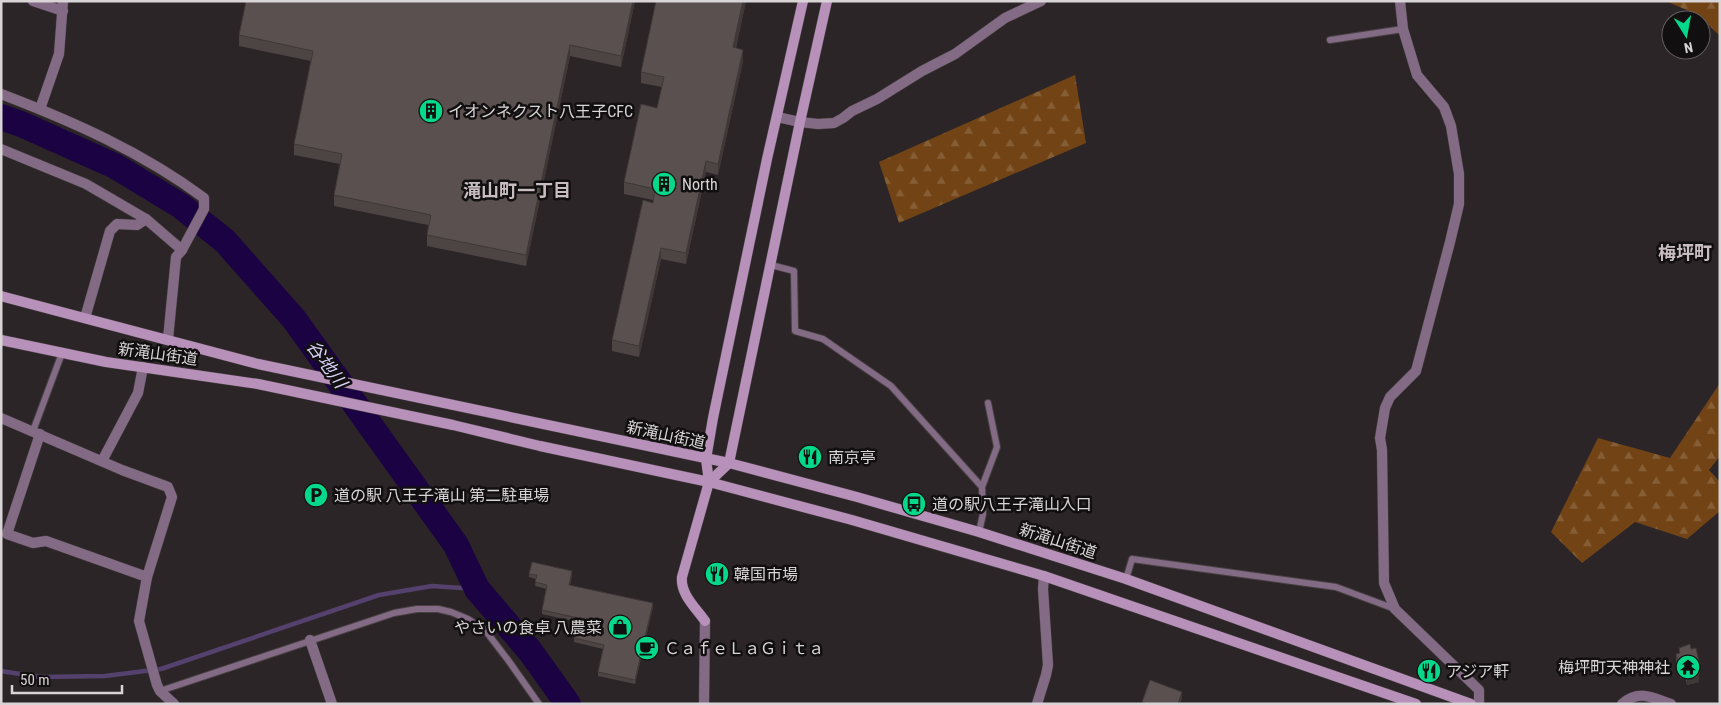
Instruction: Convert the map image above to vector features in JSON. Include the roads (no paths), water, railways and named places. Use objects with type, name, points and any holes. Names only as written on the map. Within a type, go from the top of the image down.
[{"type":"main road","points":[[705,621],[688,598],[681,584],[709,482],[706,459],[715,408],[776,117],[803,1]]},
{"type":"main road","points":[[709,482],[729,463],[827,1]]},
{"type":"main road","name":"新滝山街道","points":[[1,296],[258,364],[729,463],[857,497],[979,532],[1126,579],[1471,704]]},
{"type":"main road","name":"新滝山街道","points":[[1,340],[106,362],[258,384],[468,428],[540,446],[709,482]]},
{"type":"main road","points":[[709,482],[898,532],[1044,576],[1391,699],[1416,704]]},
{"type":"street","points":[[33,1],[63,6],[59,54],[40,109]]},
{"type":"street","points":[[776,117],[800,122],[834,123],[922,71],[955,54],[1005,18],[1041,1]]},
{"type":"street","points":[[1400,1],[1403,29],[1417,75],[1444,107],[1451,126],[1459,174],[1459,204],[1416,371],[1390,397],[1385,408],[1380,438],[1382,450],[1384,583],[1395,609],[1479,690],[1479,704]]},
{"type":"street","points":[[1,94],[87,128],[153,163],[204,198],[204,209],[176,256],[168,340]]},
{"type":"street","points":[[1,149],[86,184],[146,219],[183,247]]},
{"type":"street","points":[[85,318],[110,231],[117,224],[137,225],[146,219]]},
{"type":"street","points":[[102,461],[138,393],[143,367]]},
{"type":"street","points":[[1,418],[168,487],[172,497],[148,577],[139,621],[158,688],[174,704]]},
{"type":"street","points":[[36,432],[7,534],[33,543],[46,541],[148,577]]},
{"type":"street","points":[[1037,704],[1048,665],[1043,589],[1044,576]]},
{"type":"street","points":[[704,704],[705,621]]},
{"type":"street","points":[[310,640],[332,704]]},
{"type":"street","points":[[1622,704],[1633,696],[1646,696],[1671,704]]},
{"type":"lane","points":[[1330,40],[1403,29]]},
{"type":"lane","points":[[771,265],[794,270],[795,331],[823,339],[891,386],[982,487]]},
{"type":"lane","points":[[36,432],[62,353]]},
{"type":"lane","points":[[979,532],[983,514],[982,487],[997,447],[988,403]]},
{"type":"lane","points":[[1126,579],[1132,559],[1336,587],[1395,609]]},
{"type":"lane","points":[[158,688],[394,613],[417,609],[438,609],[468,619],[485,630],[539,704]]},
{"type":"waterway","name":"谷地川","points":[[1,117],[115,166],[181,206],[225,241],[294,319],[456,545],[477,589],[530,651],[568,704]]},
{"type":"waterway","points":[[1,671],[40,677],[105,676],[161,669],[379,595],[432,586],[477,589]]},
{"type":"place","name":"イオンネクスト八王子CFC","points":[[431,111]]},
{"type":"place","name":"North","points":[[664,184]]},
{"type":"place","name":"南京亭","points":[[810,457]]},
{"type":"place","name":"道の駅 八王子滝山 第二駐車場","points":[[316,495]]},
{"type":"place","name":"道の駅八王子滝山入口","points":[[914,504]]},
{"type":"place","name":"韓国市場","points":[[717,574]]},
{"type":"place","name":"やさいの食卓 八農菜","points":[[620,627]]},
{"type":"place","name":"ＣａｆｅＬａＧｉｔａ","points":[[647,648]]},
{"type":"place","name":"梅坪町天神神社","points":[[1688,667]]},
{"type":"place","name":"アジア軒","points":[[1429,671]]},
{"type":"district","name":"滝山町一丁目","points":[[517,190]]},
{"type":"district","name":"梅坪町","points":[[1685,252]]}]
